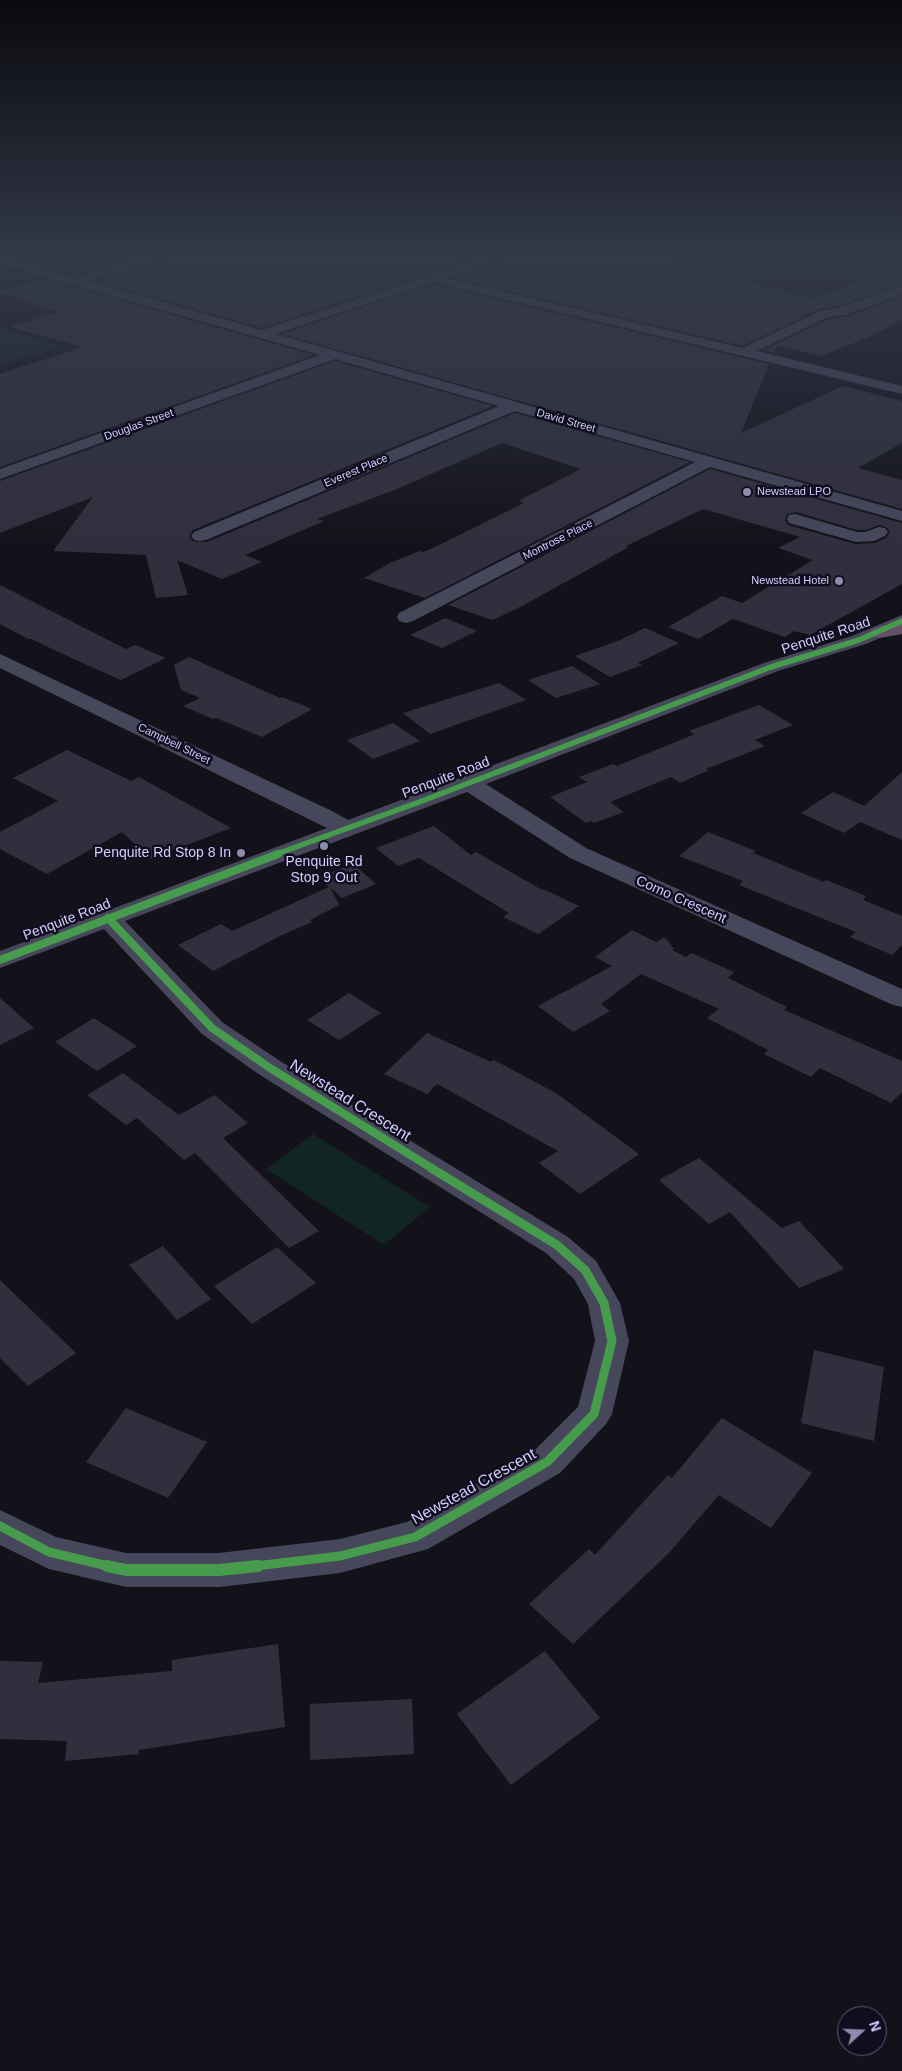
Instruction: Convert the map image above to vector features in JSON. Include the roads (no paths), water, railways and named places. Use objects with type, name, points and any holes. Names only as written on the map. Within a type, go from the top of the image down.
[{"type":"highway","points":[[880,632],[902,628]]},
{"type":"street","name":"Douglas Street","points":[[0,474],[332,356]]},
{"type":"street","name":"David Street","points":[[336,356],[902,516]]},
{"type":"street","points":[[758,356],[902,390]]},
{"type":"street","name":"Everest Place","points":[[200,536],[513,406]]},
{"type":"street","name":"Montrose Place","points":[[406,618],[709,461]]},
{"type":"street","points":[[795,519],[856,537],[868,536],[879,532]]},
{"type":"street","name":"Penquite Road","points":[[771,667],[902,604]]},
{"type":"street","name":"Penquite Road","points":[[0,960],[771,667],[832,649],[880,632],[902,621]]},
{"type":"street","name":"Campbell Street","points":[[0,660],[324,816],[346,829]]},
{"type":"street","name":"Como Crescent","points":[[469,783],[578,853],[902,999]]},
{"type":"street","name":"Newstead Crescent","points":[[0,1526],[49,1552],[126,1570],[219,1570],[340,1556],[415,1537],[548,1462],[594,1414],[612,1341],[604,1303],[585,1270],[556,1245],[270,1068],[212,1028],[108,918]]},
{"type":"place","name":"Newstead LPO","points":[[747,492]]},
{"type":"place","name":"Newstead Hotel","points":[[839,581]]},
{"type":"place","name":"Penquite Rd Stop 9 Out","points":[[324,846]]},
{"type":"place","name":"Penquite Rd Stop 8 In","points":[[241,853]]}]
